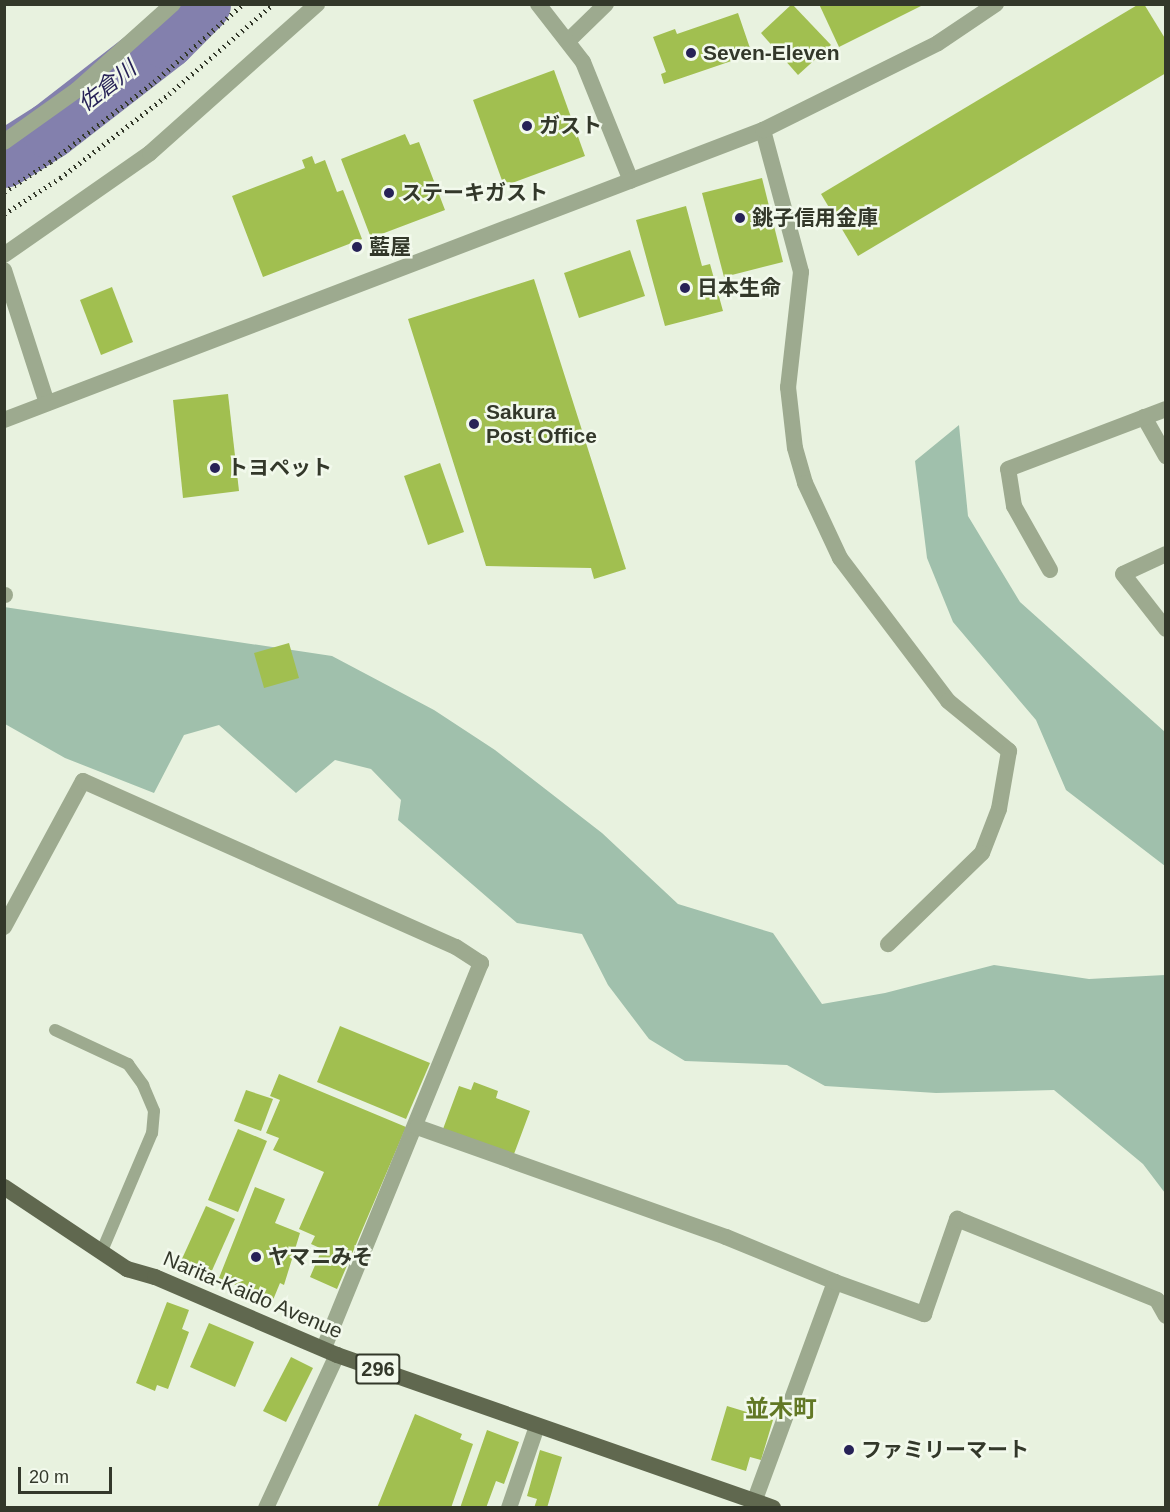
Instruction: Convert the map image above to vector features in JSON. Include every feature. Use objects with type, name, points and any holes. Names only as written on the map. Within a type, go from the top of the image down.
[{"type":"highway","name":"Narita-Kaido Avenue","points":[[4,1187],[127,1269],[155,1277],[331,1351],[753,1504],[773,1508]]},
{"type":"street","points":[[4,142],[77,90],[173,4]]},
{"type":"street","points":[[4,255],[150,153],[317,4]]},
{"type":"street","points":[[538,4],[583,62],[631,181]]},
{"type":"street","points":[[568,41],[606,4]]},
{"type":"street","points":[[4,420],[763,130],[938,43],[996,4]]},
{"type":"street","points":[[763,130],[801,272],[788,387],[795,448],[805,483],[840,558],[948,701],[1009,751],[999,810],[982,852],[888,944]]},
{"type":"street","points":[[4,270],[47,404]]},
{"type":"street","points":[[1050,570],[1014,506],[1008,469],[1166,409]]},
{"type":"street","points":[[1144,417],[1166,456]]},
{"type":"street","points":[[1166,554],[1122,574],[1166,629]]},
{"type":"street","points":[[4,927],[83,781],[456,946],[481,963],[331,1351],[266,1508]]},
{"type":"street","points":[[417,1127],[716,1233],[835,1282],[924,1314],[957,1219],[1157,1300],[1166,1316]]},
{"type":"street","points":[[753,1504],[835,1282]]},
{"type":"street","points":[[509,1508],[537,1426]]},
{"type":"lane","points":[[55,1030],[128,1064],[143,1085],[153,1111],[152,1133],[101,1253]]},
{"type":"green space","points":[[959,425],[968,516],[1020,602],[1165,732],[1165,866],[1066,790],[1036,720],[953,622],[927,558],[915,461]]},
{"type":"green space","points":[[4,607],[332,656],[434,710],[495,750],[602,833],[678,904],[773,933],[822,1004],[885,993],[994,965],[1089,979],[1165,975],[1165,1193],[1143,1164],[1054,1090],[936,1093],[825,1086],[787,1065],[685,1061],[649,1039],[608,985],[582,934],[517,923],[398,820],[401,800],[371,769],[335,760],[296,793],[219,725],[184,735],[154,793],[65,758],[5,724]]},
{"type":"building","points":[[792,4],[831,45],[798,75],[761,33]]},
{"type":"building","points":[[819,4],[925,4],[839,47]]},
{"type":"building","points":[[1139,4],[1144,4],[1166,40],[1166,73],[858,256],[821,194]]},
{"type":"building","points":[[738,13],[752,54],[664,84],[661,74],[666,72],[653,37],[675,29],[677,34]]},
{"type":"building","points":[[554,70],[585,156],[504,186],[473,100]]},
{"type":"building","points":[[405,134],[410,145],[419,142],[445,210],[371,238],[341,159]]},
{"type":"building","points":[[312,156],[315,164],[325,160],[337,192],[343,190],[362,239],[263,277],[232,196],[305,168],[302,160]]},
{"type":"building","points":[[762,178],[783,262],[724,277],[702,193]]},
{"type":"building","name":"日本生命","points":[[686,206],[702,266],[710,264],[723,311],[665,326],[636,220]]},
{"type":"building","points":[[630,250],[645,296],[579,318],[564,273]]},
{"type":"building","points":[[534,279],[626,569],[594,579],[591,568],[486,566],[408,319]]},
{"type":"building","points":[[112,287],[133,342],[101,355],[80,300]]},
{"type":"building","points":[[228,394],[239,491],[183,498],[173,400]]},
{"type":"building","points":[[440,463],[464,532],[428,545],[404,476]]},
{"type":"building","points":[[289,643],[299,678],[264,688],[254,653]]},
{"type":"building","points":[[340,1026],[430,1063],[406,1119],[317,1082]]},
{"type":"building","points":[[279,1074],[406,1127],[337,1289],[310,1277],[322,1249],[311,1244],[315,1236],[299,1229],[324,1172],[273,1150],[279,1138],[266,1133],[280,1100],[270,1096]]},
{"type":"building","points":[[474,1082],[498,1091],[496,1098],[530,1111],[514,1154],[443,1129],[459,1086],[471,1090]]},
{"type":"building","points":[[246,1090],[273,1099],[261,1131],[234,1121]]},
{"type":"building","points":[[238,1129],[267,1141],[238,1212],[208,1200]]},
{"type":"building","points":[[255,1187],[285,1199],[275,1223],[300,1233],[284,1285],[280,1283],[273,1300],[219,1278]]},
{"type":"building","points":[[206,1206],[235,1219],[210,1275],[181,1261]]},
{"type":"building","points":[[167,1302],[189,1310],[182,1329],[189,1332],[168,1389],[157,1385],[155,1391],[136,1383]]},
{"type":"building","points":[[209,1323],[254,1342],[235,1387],[190,1367]]},
{"type":"building","points":[[291,1357],[313,1368],[286,1422],[263,1411]]},
{"type":"building","points":[[727,1406],[773,1420],[761,1460],[750,1457],[746,1471],[711,1460]]},
{"type":"building","points":[[415,1414],[462,1434],[460,1439],[473,1444],[451,1508],[377,1508]]},
{"type":"building","points":[[487,1430],[519,1442],[504,1484],[496,1481],[486,1508],[460,1508]]},
{"type":"building","points":[[540,1450],[562,1457],[547,1508],[534,1508],[537,1499],[527,1496]]},
{"type":"waterway","name":"佐倉川","points":[[4,159],[50,130],[166,40],[202,4]]},
{"type":"railway","points":[[4,192],[50,162],[154,82],[243,4]]},
{"type":"railway","points":[[4,214],[60,178],[169,94],[273,4]]},
{"type":"place","name":"Seven-Eleven","points":[[691,53]]},
{"type":"place","name":"ガスト","points":[[527,126]]},
{"type":"place","name":"ステーキガスト","points":[[389,193]]},
{"type":"place","name":"銚子信用金庫","points":[[740,218]]},
{"type":"place","name":"藍屋","points":[[357,247]]},
{"type":"place","name":"日本生命","points":[[685,288]]},
{"type":"place","name":"Sakura Post Office","points":[[474,424]]},
{"type":"place","name":"トヨペット","points":[[215,468]]},
{"type":"place","name":"ヤマニみそ","points":[[256,1257]]},
{"type":"place","name":"ファミリーマート","points":[[849,1450]]},
{"type":"district","name":"並木町","points":[[781,1409]]}]
